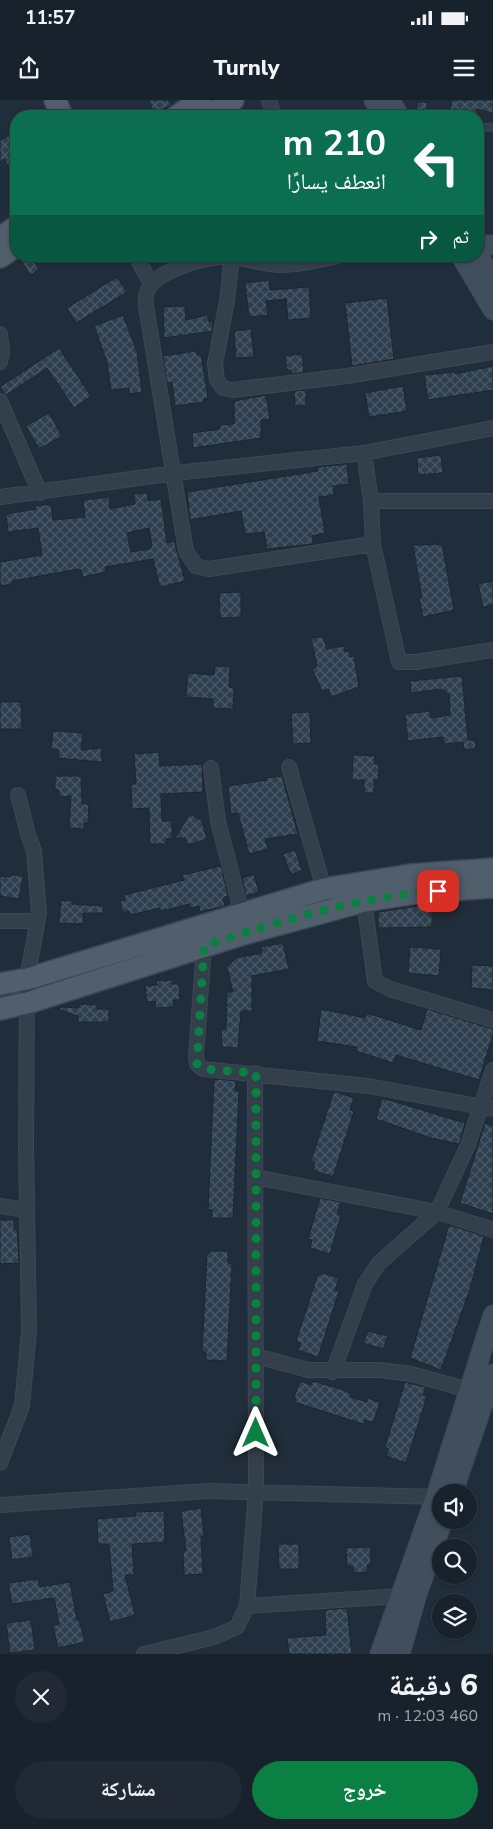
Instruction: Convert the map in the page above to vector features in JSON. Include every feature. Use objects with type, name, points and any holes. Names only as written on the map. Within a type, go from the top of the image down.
[{"type":"main road","points":[[200,105],[232,100]]},
{"type":"main road","points":[[0,984],[27,979],[324,889],[410,875],[493,868]]},
{"type":"main road","points":[[0,1009],[27,1003],[296,918],[364,901],[422,892],[493,887]]},
{"type":"street","points":[[139,262],[151,284]]},
{"type":"street","points":[[195,262],[178,268],[151,284],[145,298],[175,473],[186,551],[196,566],[209,569],[373,544]]},
{"type":"street","points":[[231,262],[227,301],[215,364],[217,380],[223,388],[232,390],[347,376],[493,352]]},
{"type":"street","points":[[253,262],[280,265],[312,262]]},
{"type":"street","points":[[465,262],[493,310]]},
{"type":"street","points":[[482,262],[493,280]]},
{"type":"street","points":[[0,334],[2,352],[0,362]]},
{"type":"street","points":[[0,401],[40,492]]},
{"type":"street","points":[[0,497],[175,473],[364,453],[493,428]]},
{"type":"street","points":[[364,453],[371,501],[373,544],[399,662],[416,662],[493,650]]},
{"type":"street","points":[[371,501],[493,501]]},
{"type":"street","points":[[289,767],[324,889]]},
{"type":"street","points":[[211,768],[218,821],[242,914]]},
{"type":"street","points":[[0,1463],[22,1406],[29,1331],[27,979],[39,913],[34,851],[18,795]]},
{"type":"street","points":[[364,901],[374,981],[390,989],[493,1020]]},
{"type":"street","points":[[0,921],[36,922]]},
{"type":"street","points":[[204,946],[197,1064],[203,1069],[368,1086],[487,1108]]},
{"type":"street","points":[[332,1372],[365,1284],[379,1263],[437,1212],[487,1108],[493,1070]]},
{"type":"street","points":[[144,1654],[214,1637],[237,1627],[247,1606],[256,1491],[256,1073]]},
{"type":"street","points":[[256,1177],[437,1212],[493,1230]]},
{"type":"street","points":[[0,1206],[27,1210]]},
{"type":"street","points":[[446,1484],[469,1390],[493,1315]]},
{"type":"street","points":[[256,1356],[308,1370],[332,1372],[380,1370],[411,1374],[469,1390]]},
{"type":"street","points":[[448,1484],[493,1374]]},
{"type":"street","points":[[0,1505],[208,1491],[432,1495]]},
{"type":"street","points":[[380,1654],[432,1522]]},
{"type":"street","points":[[400,1654],[417,1594],[441,1529]]},
{"type":"street","points":[[247,1606],[402,1596]]},
{"type":"building","points":[[149,100],[168,100],[171,105],[160,110],[153,110]]},
{"type":"building","points":[[452,100],[493,100],[493,113],[477,109],[450,110]]},
{"type":"building","points":[[417,102],[427,102],[427,110],[417,110]]},
{"type":"building","points":[[10,135],[10,170],[4,159],[0,162],[0,140]]},
{"type":"building","points":[[22,262],[36,262],[35,263],[39,270],[30,275]]},
{"type":"building","points":[[117,277],[127,292],[76,323],[67,308]]},
{"type":"building","points":[[269,280],[270,290],[309,287],[311,318],[288,320],[286,299],[266,301],[268,315],[249,317],[245,283]]},
{"type":"building","points":[[387,298],[394,359],[352,366],[345,303]]},
{"type":"building","points":[[185,306],[186,320],[207,315],[209,322],[213,321],[212,331],[164,338],[163,307]]},
{"type":"building","points":[[123,315],[137,352],[142,392],[129,394],[129,388],[111,390],[107,362],[94,326]]},
{"type":"building","points":[[251,329],[254,357],[236,358],[234,331]]},
{"type":"building","points":[[59,348],[91,396],[74,408],[47,368],[6,395],[4,393],[0,387]]},
{"type":"building","points":[[196,351],[197,355],[201,354],[208,398],[204,399],[204,402],[175,406],[172,382],[167,383],[163,356]]},
{"type":"building","points":[[302,354],[304,372],[292,374],[291,370],[287,370],[285,356]]},
{"type":"building","points":[[493,366],[493,390],[428,400],[424,375],[455,372],[455,374]]},
{"type":"building","points":[[403,386],[407,411],[369,417],[365,393]]},
{"type":"building","points":[[306,390],[306,405],[295,406],[294,391]]},
{"type":"building","points":[[266,395],[270,419],[261,420],[261,438],[193,448],[192,433],[220,429],[220,425],[234,424],[234,401]]},
{"type":"building","points":[[49,413],[62,436],[39,449],[26,426]]},
{"type":"building","points":[[441,455],[443,473],[418,475],[417,458]]},
{"type":"building","points":[[347,464],[349,484],[333,486],[334,495],[319,497],[325,533],[312,536],[313,544],[267,549],[264,532],[245,534],[241,511],[190,520],[187,492],[318,471],[318,467]]},
{"type":"building","points":[[147,493],[148,501],[161,499],[167,543],[174,541],[185,581],[160,587],[153,559],[105,567],[106,572],[83,577],[79,569],[12,581],[12,584],[0,586],[0,562],[42,555],[38,528],[8,532],[6,514],[36,509],[35,506],[51,504],[53,520],[85,517],[83,500],[109,497],[110,509],[135,504],[134,494]],"holes":[[[149,528],[152,546],[150,549],[131,552],[127,533]]]},
{"type":"building","points":[[442,544],[454,610],[423,617],[419,598],[422,598],[413,545]]},
{"type":"building","points":[[493,581],[493,605],[483,607],[478,584]]},
{"type":"building","points":[[241,592],[241,617],[220,618],[219,593]]},
{"type":"building","points":[[323,637],[327,649],[344,646],[345,652],[349,651],[350,657],[354,656],[359,687],[331,697],[329,689],[322,691],[312,669],[317,666],[311,638]]},
{"type":"building","points":[[215,666],[230,667],[229,687],[234,688],[233,709],[213,708],[213,699],[186,697],[188,673],[214,675]]},
{"type":"building","points":[[462,676],[468,740],[475,740],[476,748],[464,750],[463,742],[444,744],[443,737],[408,741],[405,714],[430,711],[431,718],[450,715],[449,694],[441,689],[411,693],[410,681]]},
{"type":"building","points":[[0,702],[21,702],[22,729],[0,729]]},
{"type":"building","points":[[310,712],[311,743],[293,744],[291,713]]},
{"type":"building","points":[[53,731],[83,733],[81,750],[101,748],[102,762],[58,758],[59,750],[51,749]]},
{"type":"building","points":[[159,752],[160,766],[202,764],[203,792],[161,794],[162,821],[172,821],[172,838],[166,839],[166,844],[150,844],[149,808],[132,809],[131,784],[136,784],[134,754]]},
{"type":"building","points":[[353,755],[375,756],[374,764],[379,764],[378,780],[374,780],[374,793],[364,793],[364,780],[352,780]]},
{"type":"building","points":[[55,776],[81,776],[82,804],[89,804],[88,823],[84,823],[84,829],[69,828],[71,796],[59,797],[59,790],[55,790]]},
{"type":"building","points":[[282,776],[298,834],[265,839],[268,849],[249,854],[238,813],[231,814],[228,786]]},
{"type":"building","points":[[190,814],[202,821],[207,839],[188,845],[185,838],[175,838]]},
{"type":"building","points":[[295,850],[302,870],[293,874],[289,870],[283,854]]},
{"type":"building","points":[[221,866],[228,896],[223,898],[225,906],[200,912],[199,906],[190,908],[189,904],[161,911],[160,908],[130,915],[129,911],[123,913],[120,901],[125,900],[124,895],[184,880],[182,875]]},
{"type":"building","points":[[254,874],[259,892],[246,896],[242,878]]},
{"type":"building","points":[[12,875],[23,876],[19,899],[0,896],[0,876],[8,877]]},
{"type":"building","points":[[61,900],[72,901],[72,904],[103,906],[103,913],[83,913],[83,924],[59,923]]},
{"type":"building","points":[[432,904],[432,927],[378,928],[378,912]]},
{"type":"building","points":[[283,943],[289,969],[252,976],[252,1011],[241,1011],[238,1048],[222,1047],[221,1029],[226,1029],[227,992],[233,992],[227,967],[236,958],[262,953],[261,947]]},
{"type":"building","points":[[410,947],[441,949],[439,976],[408,973]]},
{"type":"building","points":[[472,965],[493,966],[493,990],[471,988]]},
{"type":"building","points":[[172,980],[172,984],[179,984],[180,1000],[173,1000],[174,1007],[156,1008],[155,1001],[147,1002],[145,986],[157,985],[156,981]]},
{"type":"building","points":[[79,1004],[97,1005],[97,1009],[109,1009],[109,1022],[78,1022],[78,1016],[60,1010],[60,1007],[79,1008]]},
{"type":"building","points":[[321,1009],[365,1018],[367,1013],[421,1030],[427,1009],[493,1029],[493,1034],[479,1080],[396,1055],[393,1063],[356,1051],[357,1047],[317,1041]]},
{"type":"building","points":[[214,1080],[236,1081],[235,1091],[239,1091],[233,1218],[212,1218],[212,1210],[208,1209]]},
{"type":"building","points":[[336,1092],[354,1098],[350,1110],[354,1111],[333,1177],[313,1170],[315,1163],[311,1161],[333,1094]]},
{"type":"building","points":[[382,1098],[465,1123],[459,1144],[431,1138],[376,1119]]},
{"type":"building","points":[[485,1123],[493,1126],[493,1214],[460,1203]]},
{"type":"building","points":[[320,1198],[341,1202],[337,1214],[341,1215],[330,1254],[310,1248],[312,1240],[308,1239]]},
{"type":"building","points":[[0,1220],[14,1220],[14,1229],[17,1229],[19,1263],[0,1264]]},
{"type":"building","points":[[449,1225],[484,1236],[470,1289],[441,1370],[410,1358]]},
{"type":"building","points":[[210,1251],[228,1251],[228,1263],[232,1264],[227,1361],[206,1360],[206,1352],[202,1352],[207,1253],[210,1253]]},
{"type":"building","points":[[322,1273],[339,1278],[335,1290],[339,1291],[318,1357],[298,1350],[301,1343],[296,1341],[318,1274],[321,1275]]},
{"type":"building","points":[[368,1331],[388,1336],[383,1349],[363,1343]]},
{"type":"building","points":[[300,1381],[311,1385],[313,1381],[352,1394],[350,1397],[367,1402],[368,1398],[380,1403],[373,1422],[365,1420],[363,1424],[294,1402]]},
{"type":"building","points":[[405,1382],[426,1387],[423,1395],[427,1396],[406,1463],[386,1456],[389,1449],[385,1447]]},
{"type":"building","points":[[201,1508],[204,1536],[201,1537],[203,1574],[184,1575],[183,1551],[186,1551],[181,1511]]},
{"type":"building","points":[[164,1511],[165,1542],[132,1544],[134,1575],[125,1575],[135,1615],[110,1622],[103,1594],[113,1591],[109,1544],[98,1544],[97,1519],[136,1516],[136,1512]]},
{"type":"building","points":[[30,1534],[33,1557],[12,1560],[9,1537]]},
{"type":"building","points":[[278,1544],[299,1544],[299,1569],[279,1569]]},
{"type":"building","points":[[370,1547],[371,1564],[367,1565],[368,1572],[353,1573],[353,1566],[347,1566],[346,1548]]},
{"type":"building","points":[[38,1579],[40,1587],[70,1582],[77,1620],[79,1620],[85,1642],[58,1648],[53,1626],[59,1624],[54,1598],[12,1604],[8,1583]]},
{"type":"building","points":[[347,1608],[352,1654],[289,1654],[287,1638],[326,1635],[325,1610]]},
{"type":"building","points":[[31,1620],[35,1650],[10,1653],[6,1623]]},
{"type":"route","points":[[256,1433],[256,1073],[203,1069],[197,1064],[204,946],[296,918],[364,901],[438,891]]}]
